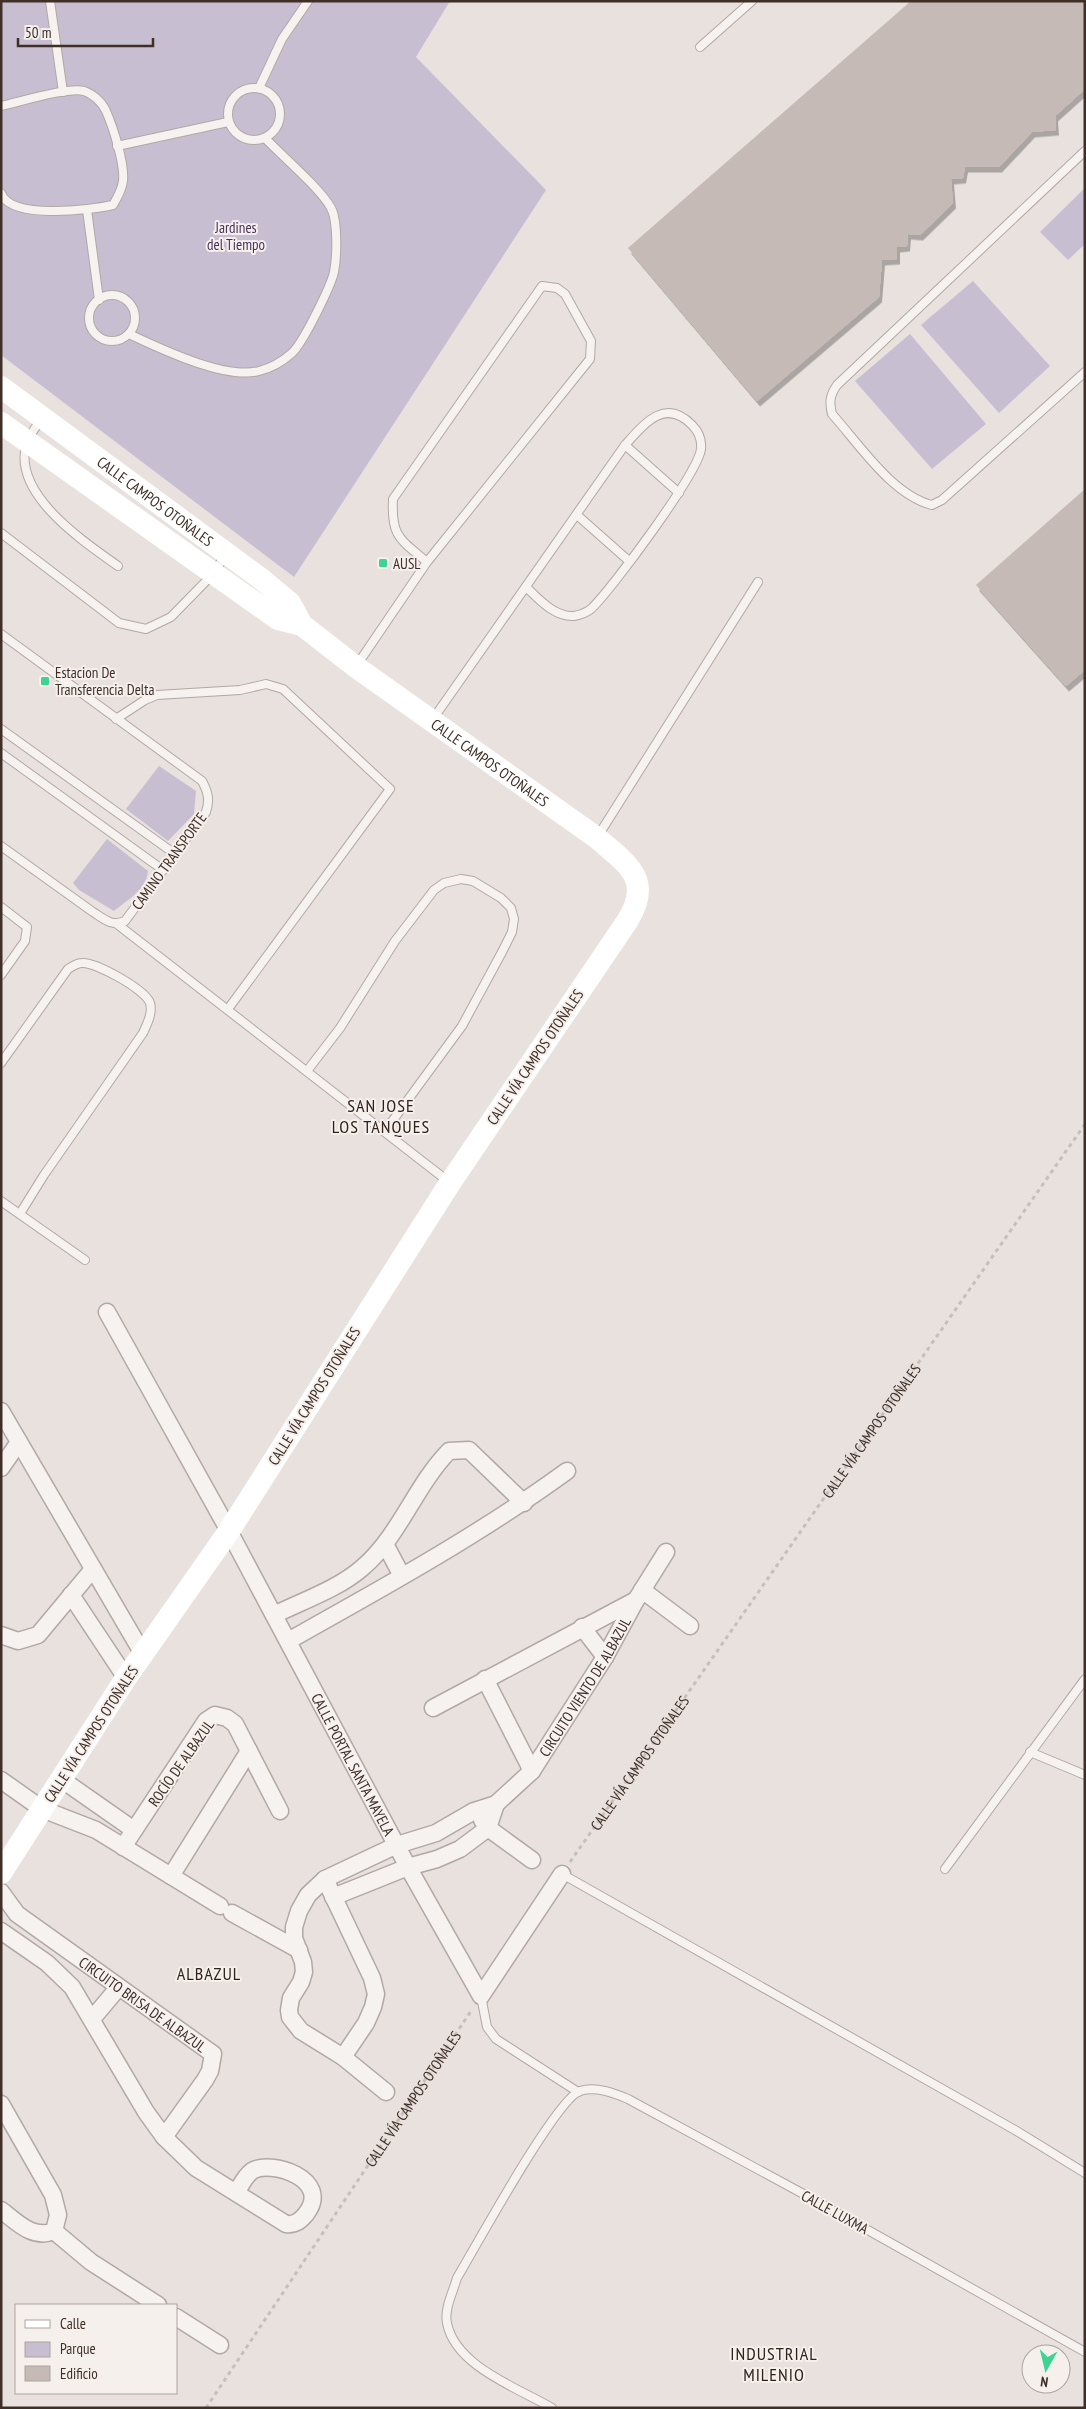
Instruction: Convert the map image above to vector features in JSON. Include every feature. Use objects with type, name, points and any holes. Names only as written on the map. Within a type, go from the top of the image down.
[{"type":"street","name":"CALLE CAMPOS OTOÑALES","points":[[1,387],[226,552],[290,603],[302,625],[356,667],[597,838],[623,860],[634,875],[638,887],[639,899],[628,920]]},
{"type":"street","name":"CALLE CAMPOS OTOÑALES","points":[[1,423],[278,619],[302,625]]},
{"type":"street","name":"CALLE VÍA CAMPOS OTOÑALES","points":[[1,1873],[126,1678],[229,1531],[450,1183],[628,920]]},
{"type":"street","name":"CALLE PORTAL SANTA MAYELA","points":[[107,1312],[229,1531],[408,1867],[481,1996]]},
{"type":"street","points":[[1,1411],[143,1654]]},
{"type":"street","points":[[1,1468],[19,1442]]},
{"type":"street","points":[[274,1615],[329,1588],[362,1569],[385,1544],[419,1488],[449,1451],[470,1450],[524,1503]]},
{"type":"street","points":[[288,1641],[524,1503],[568,1472]]},
{"type":"street","points":[[385,1544],[402,1576]]},
{"type":"street","name":"CIRCUITO VIENTO DE ALBAZUL","points":[[386,2092],[343,2057],[302,2031],[290,2017],[291,1998],[301,1982],[304,1972],[294,1927],[299,1911],[308,1895],[325,1879],[397,1845],[436,1833],[474,1811],[496,1804],[532,1771],[605,1657],[639,1595],[666,1552]]},
{"type":"street","points":[[1,1635],[18,1641],[38,1636],[70,1595],[94,1569]]},
{"type":"street","points":[[70,1595],[126,1678]]},
{"type":"street","points":[[639,1595],[690,1626]]},
{"type":"street","name":"CIRCUITO VIENTO DE ALBAZUL","points":[[433,1708],[639,1595]]},
{"type":"street","points":[[582,1627],[605,1657]]},
{"type":"street","name":"CIRCUITO VIENTO DE ALBAZUL","points":[[485,1679],[532,1771]]},
{"type":"street","name":"ROCÍO DE ALBAZUL","points":[[123,1847],[206,1721],[215,1715],[227,1718],[235,1724],[280,1811]]},
{"type":"street","points":[[171,1876],[249,1751]]},
{"type":"street","points":[[61,1779],[134,1830]]},
{"type":"street","points":[[1,1780],[42,1808],[96,1830],[226,1910],[299,1950]]},
{"type":"street","name":"CIRCUITO VIENTO DE ALBAZUL","points":[[488,1828],[496,1804]]},
{"type":"street","points":[[474,1811],[488,1828],[532,1860]]},
{"type":"street","points":[[333,1897],[408,1867],[437,1859],[460,1849],[488,1828]]},
{"type":"street","points":[[481,1996],[562,1874]]},
{"type":"street","points":[[325,1879],[372,1978],[376,1994],[366,2023],[343,2057]]},
{"type":"street","name":"CIRCUITO BRISA DE ALBAZUL","points":[[1,1892],[17,1914],[212,2054],[210,2071],[206,2080],[164,2137]]},
{"type":"street","name":"CIRCUITO BRISA DE ALBAZUL","points":[[1,1931],[47,1963],[72,1987],[146,2112],[164,2137],[196,2168],[236,2193]]},
{"type":"street","points":[[47,1963],[61,1944]]},
{"type":"street","points":[[92,2019],[118,1988]]},
{"type":"street","points":[[1,2104],[53,2195],[58,2215],[54,2231],[48,2234],[33,2233],[1,2210]]},
{"type":"street","points":[[54,2231],[91,2262],[156,2304]]},
{"type":"street","points":[[178,2318],[220,2345]]},
{"type":"lane","points":[[50,1],[63,92]]},
{"type":"lane","points":[[259,88],[282,39],[308,1]]},
{"type":"lane","points":[[700,46],[752,1]]},
{"type":"lane","points":[[259,88],[275,98],[280,116],[278,125],[265,138],[247,140],[239,137],[228,122],[229,104],[234,96],[241,91],[259,88]]},
{"type":"lane","points":[[1,106],[63,92],[83,91],[96,97],[106,110],[117,146],[123,181],[119,195],[112,205],[87,210],[23,209],[8,204],[1,193]]},
{"type":"lane","points":[[117,146],[228,122]]},
{"type":"lane","points":[[129,334],[176,356],[207,366],[242,372],[258,372],[276,364],[293,352],[312,321],[334,273],[335,228],[331,208],[265,138]]},
{"type":"lane","points":[[1085,151],[837,385],[831,394],[830,403],[832,414],[895,485],[918,502],[932,505],[942,500],[1085,372]]},
{"type":"lane","points":[[87,210],[99,300]]},
{"type":"lane","points":[[356,667],[427,562],[590,360],[591,341],[565,294],[557,288],[542,286],[393,499],[392,521],[399,538],[427,562]]},
{"type":"lane","points":[[113,296],[127,301],[134,313],[133,328],[129,334],[117,341],[110,341],[103,339],[93,331],[89,317],[94,304],[99,300],[113,296]]},
{"type":"lane","points":[[432,720],[625,445],[660,414],[675,412],[698,431],[701,442],[699,459],[679,492],[629,561],[587,612],[574,616],[550,609],[526,587]]},
{"type":"lane","points":[[42,417],[27,442],[27,473],[36,496],[79,537],[118,566]]},
{"type":"lane","points":[[625,445],[679,492]]},
{"type":"lane","points":[[577,515],[629,561]]},
{"type":"lane","points":[[1,533],[120,623],[146,629],[171,618],[213,574],[226,552]]},
{"type":"lane","points":[[597,838],[758,582]]},
{"type":"lane","name":"CAMINO TRANSPORTE","points":[[1,634],[202,781],[208,793],[206,812],[125,921],[117,924]]},
{"type":"lane","points":[[116,719],[157,695],[240,690],[266,684],[283,689],[390,789],[228,1009]]},
{"type":"lane","points":[[1,729],[175,854]]},
{"type":"lane","points":[[1,753],[163,870]]},
{"type":"lane","points":[[1,846],[93,912],[108,922],[117,924],[450,1183]]},
{"type":"lane","points":[[307,1071],[340,1028],[395,941],[434,890],[444,883],[461,878],[487,888],[501,898],[511,908],[514,918],[512,932],[462,1026],[385,1131]]},
{"type":"lane","points":[[1,907],[27,927],[25,941],[1,975]]},
{"type":"lane","points":[[1,1063],[68,969],[76,964],[88,963],[103,968],[143,994],[151,1005],[150,1016],[143,1032],[44,1175],[21,1212]]},
{"type":"lane","points":[[1,1200],[21,1212],[85,1260]]},
{"type":"lane","points":[[945,1868],[1085,1679]]},
{"type":"lane","points":[[1030,1752],[1085,1774]]},
{"type":"lane","points":[[562,1874],[1015,2130],[1085,2173]]},
{"type":"lane","points":[[481,1996],[486,2027],[496,2039],[578,2092],[550,2122],[457,2278],[449,2304],[447,2322],[455,2345],[469,2361],[552,2408]]},
{"type":"lane","name":"CALLE LUXMA","points":[[578,2092],[608,2091],[628,2099],[809,2197],[1085,2352]]},
{"type":"path","name":"CALLE VÍA CAMPOS OTOÑALES","points":[[562,1874],[1085,1124]]},
{"type":"path","name":"CALLE VÍA CAMPOS OTOÑALES","points":[[206,2408],[481,1996]]},
{"type":"green space","name":"Jardines del Tiempo","points":[[1,1],[450,1],[416,57],[546,190],[294,577],[1,355]]},
{"type":"green space","points":[[1085,188],[1085,244],[1068,260],[1040,232]]},
{"type":"green space","points":[[973,281],[1050,366],[999,413],[921,325]]},
{"type":"green space","points":[[910,334],[986,424],[932,469],[855,381]]},
{"type":"green space","points":[[159,766],[196,791],[194,814],[168,841],[126,809]]},
{"type":"green space","points":[[107,839],[148,871],[147,877],[140,889],[114,911],[79,890],[73,883]]},
{"type":"building","points":[[911,1],[1085,1],[1085,89],[1055,116],[1056,130],[1032,132],[999,167],[965,167],[963,178],[951,179],[953,203],[920,235],[908,234],[907,246],[897,247],[897,259],[882,260],[879,297],[757,401],[628,248]]},
{"type":"building","points":[[1085,489],[1085,670],[1066,686],[976,585]]},
{"type":"place","name":"AUSL","points":[[383,563]]},
{"type":"place","name":"Estacion De Transferencia Delta","points":[[45,681]]},
{"type":"district","name":"SAN JOSE LOS TANQUES","points":[[381,1115]]},
{"type":"district","name":"ALBAZUL","points":[[209,1973]]},
{"type":"district","name":"INDUSTRIAL MILENIO","points":[[774,2363]]}]
